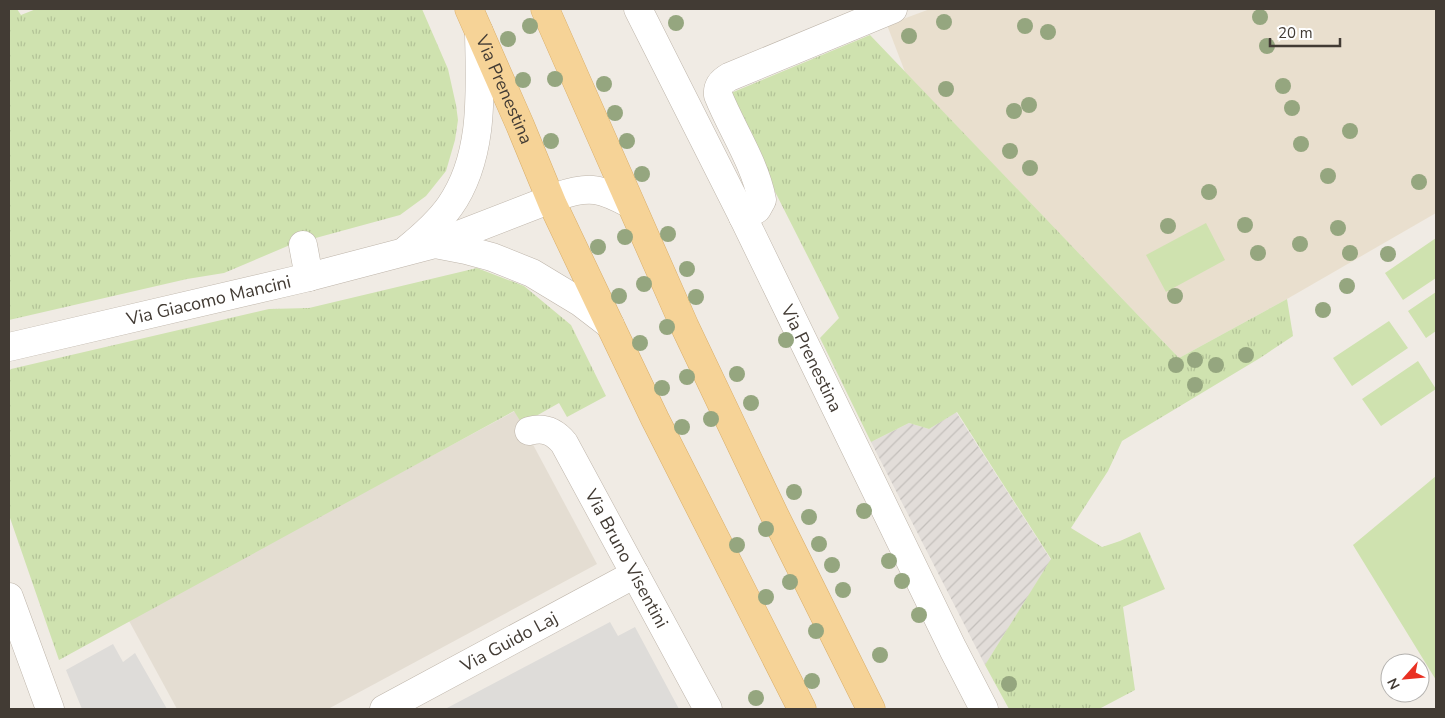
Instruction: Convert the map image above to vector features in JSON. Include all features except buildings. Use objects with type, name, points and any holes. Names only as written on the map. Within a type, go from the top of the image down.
[{"type":"main road","points":[[545,9],[685,327],[810,587],[872,709]]},
{"type":"main road","name":"Via Prenestina","points":[[474,21],[551,199],[610,325],[655,419],[802,709]]},
{"type":"street","name":"Via Prenestina","points":[[638,9],[743,217],[984,709]]},
{"type":"street","points":[[743,217],[757,209],[762,200],[760,188],[718,95],[717,91],[720,84],[730,77],[893,9]]},
{"type":"street","name":"Via Giacomo Mancini","points":[[402,253],[419,239],[450,206],[463,182],[471,157],[478,128],[480,70],[474,21]]},
{"type":"street","points":[[435,244],[579,190],[593,189],[609,193],[630,204]]},
{"type":"street","name":"Via Giacomo Mancini","points":[[11,348],[37,340],[309,277],[435,244],[492,257],[532,273],[580,302],[610,325]]},
{"type":"street","points":[[303,245],[309,277]]},
{"type":"street","name":"Via Bruno Visentini","points":[[529,431],[548,430],[553,432],[564,443],[708,709]]},
{"type":"street","name":"Via Guido Laj","points":[[384,709],[635,574]]},
{"type":"street","points":[[9,597],[50,709]]},
{"type":"shaded area","points":[[930,9],[1436,9],[1436,213],[1287,299],[1179,358],[905,72],[887,25]]},
{"type":"shaded area","points":[[515,411],[597,564],[328,709],[177,709],[128,619]]},
{"type":"shaded area","points":[[956,412],[1051,560],[985,665],[871,442],[909,423],[929,429]]},
{"type":"shaded area","points":[[610,622],[618,636],[635,627],[679,709],[447,709],[447,708]]},
{"type":"shaded area","points":[[113,644],[123,662],[135,653],[167,709],[82,709],[66,670]]},
{"type":"green space","points":[[9,9],[17,9],[21,15],[36,9],[422,9],[448,69],[456,105],[458,120],[455,140],[446,171],[426,196],[400,215],[290,245],[224,273],[187,279],[9,320]]},
{"type":"green space","points":[[870,35],[1179,358],[1287,299],[1293,336],[1122,441],[1108,471],[1071,528],[1102,547],[1140,532],[1165,589],[1123,607],[1135,690],[1099,709],[1009,709],[985,665],[1051,559],[957,412],[929,429],[909,423],[871,442],[820,338],[839,318],[726,95]]},
{"type":"green space","points":[[1206,223],[1225,260],[1166,292],[1146,255]]},
{"type":"green space","points":[[1436,238],[1436,278],[1403,300],[1385,273]]},
{"type":"green space","points":[[477,268],[524,286],[571,325],[606,396],[567,417],[559,403],[522,424],[514,411],[59,660],[9,515],[9,371],[11,369],[269,309],[309,308]]},
{"type":"green space","points":[[1436,292],[1436,331],[1426,338],[1408,311]]},
{"type":"green space","points":[[1389,321],[1408,348],[1352,386],[1333,358]]},
{"type":"green space","points":[[1418,361],[1436,389],[1381,426],[1362,399]]},
{"type":"green space","points":[[1436,476],[1436,680],[1430,670],[1430,653],[1419,653],[1353,545]]}]
